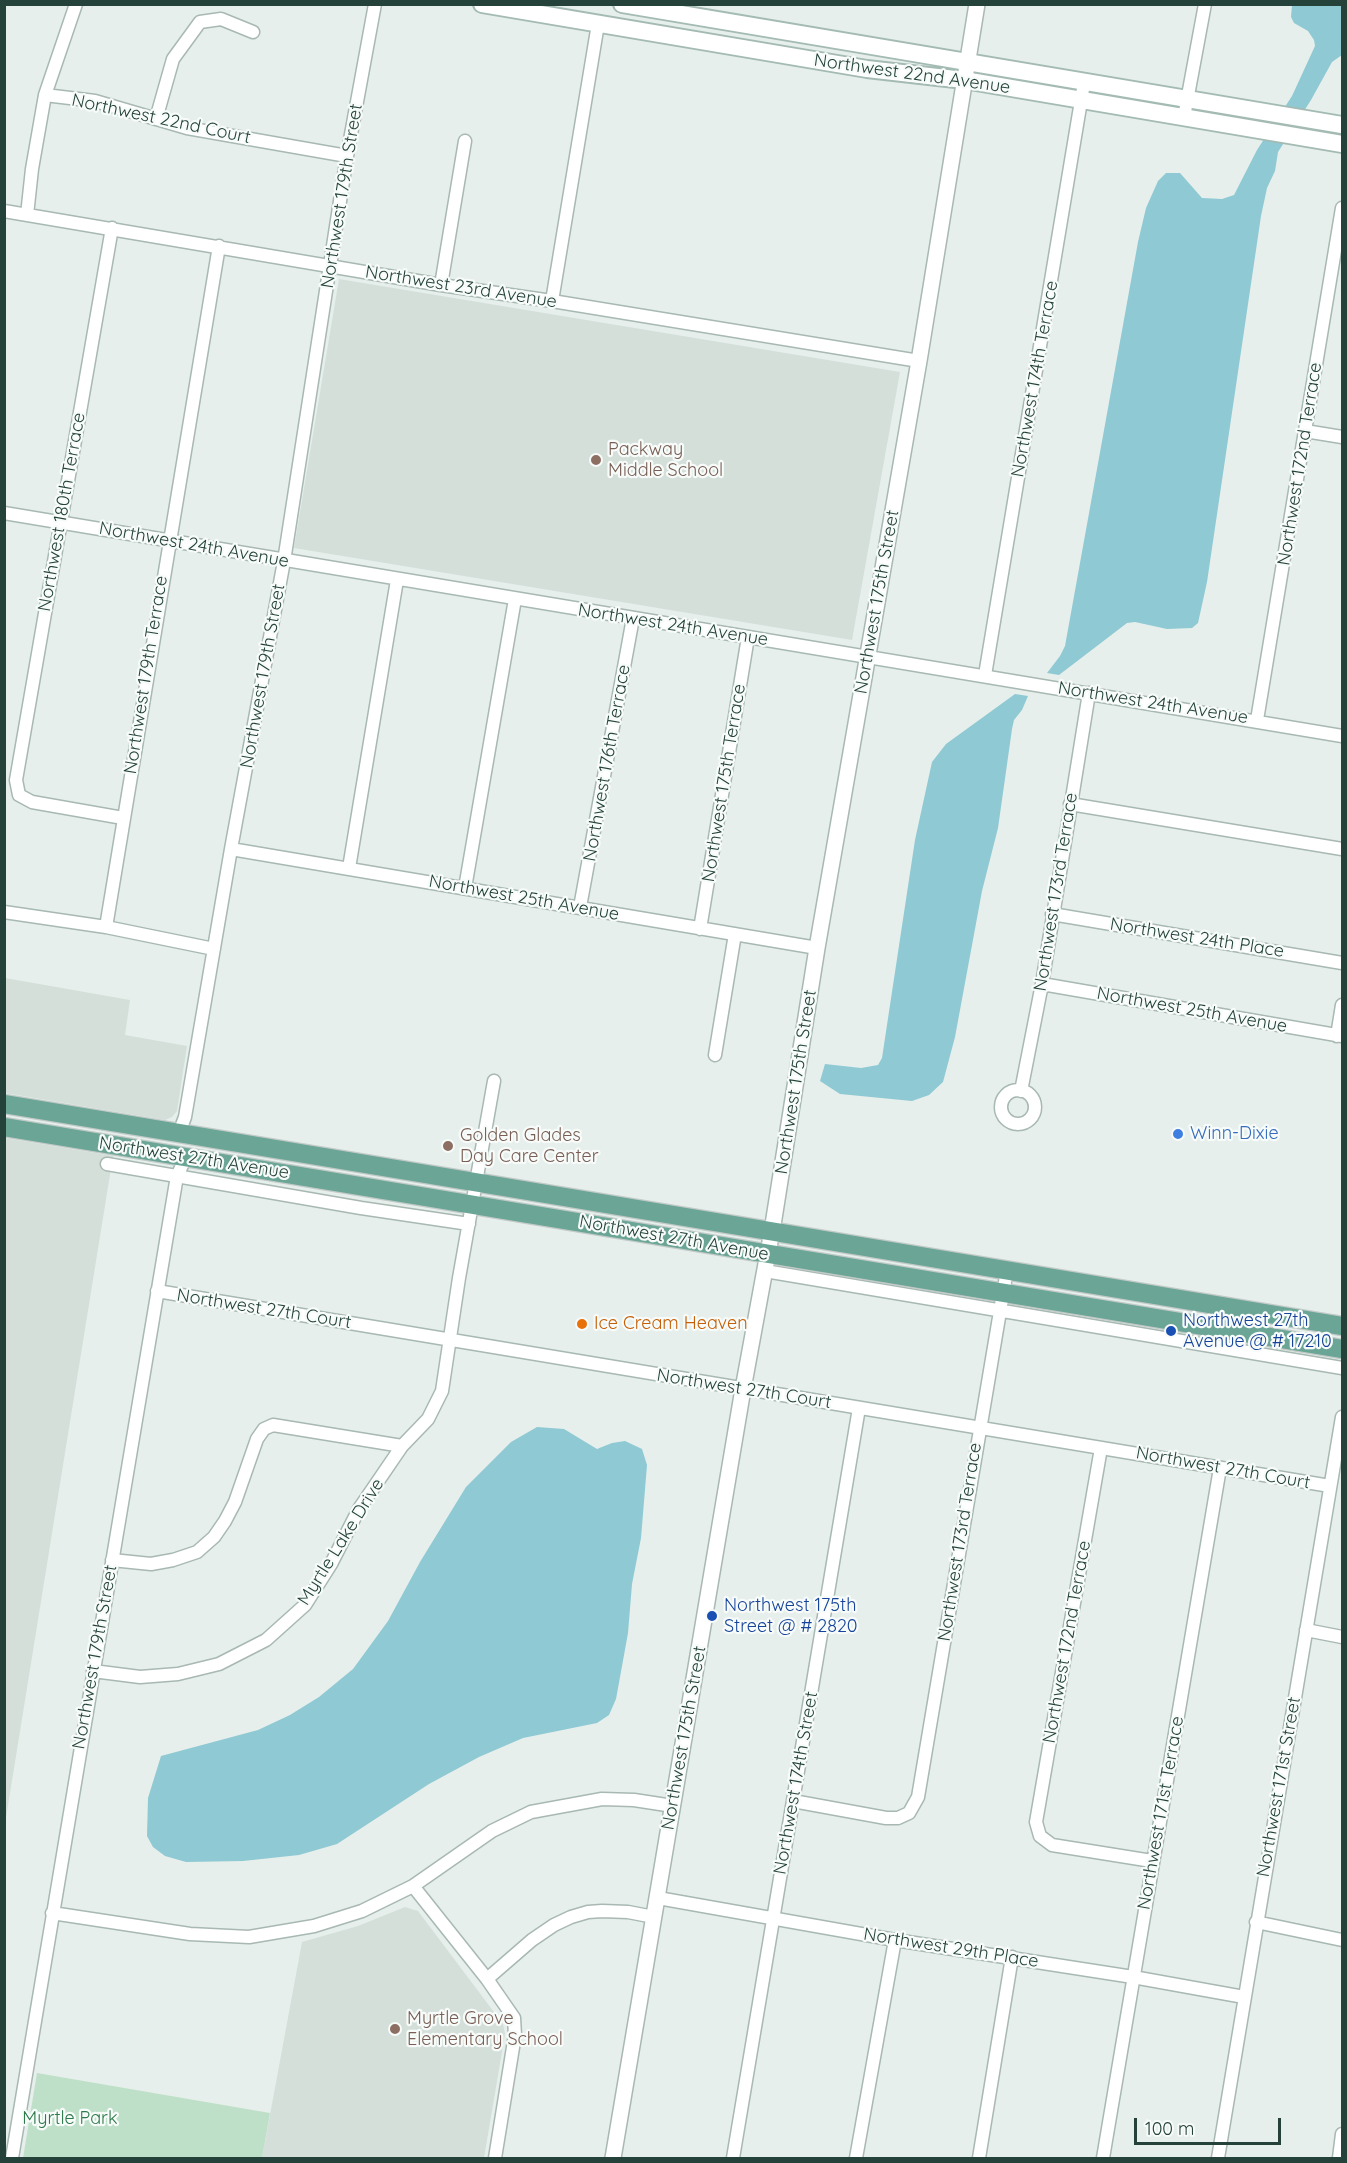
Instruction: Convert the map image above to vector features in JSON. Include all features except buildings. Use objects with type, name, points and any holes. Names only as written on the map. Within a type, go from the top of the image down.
[{"type":"main road","name":"Northwest 22nd Avenue","points":[[622,4],[1342,125]]},
{"type":"main road","name":"Northwest 22nd Avenue","points":[[490,5],[867,69],[964,80],[1342,144]]},
{"type":"main road","name":"Northwest 27th Avenue","points":[[4,1104],[1342,1326]]},
{"type":"main road","name":"Northwest 27th Avenue","points":[[4,1127],[473,1204],[766,1263],[1001,1302],[1204,1326],[1342,1349]]},
{"type":"main road","points":[[141,1149],[160,1143],[171,1143],[179,1133]]},
{"type":"main road","points":[[186,1157],[193,1147],[221,1140]]},
{"type":"main road","points":[[1204,1326],[1208,1304]]},
{"type":"street","points":[[27,214],[45,95],[76,4]]},
{"type":"street","name":"Northwest 179th Street","points":[[179,1133],[185,1117],[284,561],[347,156],[375,4]]},
{"type":"street","name":"Northwest 175th Street","points":[[613,2158],[743,1389],[772,1231],[817,948],[919,361],[977,4]]},
{"type":"street","points":[[1184,117],[1205,4]]},
{"type":"street","points":[[156,119],[173,59],[200,22],[221,19],[253,32]]},
{"type":"street","points":[[552,301],[598,24]]},
{"type":"street","name":"Northwest 174th Terrace","points":[[985,675],[1084,83]]},
{"type":"street","name":"Northwest 22nd Court","points":[[45,95],[95,101],[187,128],[347,156]]},
{"type":"street","points":[[441,285],[465,141]]},
{"type":"street","name":"Northwest 172nd Terrace","points":[[1257,720],[1342,208]]},
{"type":"street","name":"Northwest 23rd Avenue","points":[[4,211],[441,285],[919,361]]},
{"type":"street","name":"Northwest 180th Terrace","points":[[112,228],[16,780],[19,795],[32,802],[123,818]]},
{"type":"street","name":"Northwest 179th Terrace","points":[[106,927],[219,246]]},
{"type":"street","points":[[1305,431],[1342,437]]},
{"type":"street","name":"Northwest 24th Avenue","points":[[4,513],[397,580],[1257,720],[1342,736]]},
{"type":"street","points":[[350,868],[397,580]]},
{"type":"street","points":[[465,888],[515,599]]},
{"type":"street","name":"Northwest 176th Terrace","points":[[580,907],[633,618]]},
{"type":"street","name":"Northwest 175th Terrace","points":[[700,929],[748,637]]},
{"type":"street","name":"Northwest 173rd Terrace","points":[[1021,1091],[1042,984],[1089,693]]},
{"type":"street","points":[[1070,804],[1342,849]]},
{"type":"street","name":"Northwest 25th Avenue","points":[[231,849],[817,948]]},
{"type":"street","points":[[4,912],[106,927],[214,949]]},
{"type":"street","name":"Northwest 24th Place","points":[[1052,914],[1342,963]]},
{"type":"street","points":[[715,1055],[735,934]]},
{"type":"street","name":"Northwest 25th Avenue","points":[[1042,984],[1340,1036]]},
{"type":"street","points":[[1340,1036],[1342,1005]]},
{"type":"street","name":"Myrtle Lake Drive","points":[[93,1671],[140,1677],[178,1674],[219,1664],[266,1640],[305,1605],[359,1509],[402,1446],[428,1419],[442,1391],[494,1081]]},
{"type":"street","name":"Northwest 179th Street","points":[[12,2158],[157,1291],[177,1176],[186,1157]]},
{"type":"street","points":[[107,1164],[469,1224]]},
{"type":"street","name":"Northwest 173rd Terrace","points":[[793,1801],[886,1818],[898,1818],[909,1813],[918,1797],[1007,1270]]},
{"type":"street","name":"Northwest 27th Court","points":[[157,1291],[1330,1486]]},
{"type":"street","points":[[1001,1302],[1342,1368]]},
{"type":"street","name":"Northwest 174th Street","points":[[732,2158],[859,1408]]},
{"type":"street","name":"Northwest 171st Street","points":[[1218,2158],[1342,1417]]},
{"type":"street","points":[[112,1560],[151,1564],[197,1552],[214,1537],[225,1521],[235,1502],[257,1439],[264,1429],[273,1425],[402,1446]]},
{"type":"street","name":"Northwest 172nd Terrace","points":[[1101,1448],[1036,1822],[1040,1836],[1052,1845],[1152,1861]]},
{"type":"street","name":"Northwest 171st Terrace","points":[[1103,2158],[1220,1468]]},
{"type":"street","points":[[1306,1630],[1342,1637]]},
{"type":"street","points":[[52,1913],[190,1934],[249,1937],[314,1926],[362,1911],[413,1886],[492,1831],[531,1812],[602,1799],[634,1800],[673,1806]]},
{"type":"street","points":[[413,1886],[487,1979],[514,2018],[515,2035],[495,2158]]},
{"type":"street","name":"Northwest 29th Place","points":[[658,1898],[895,1940],[1012,1957],[1244,1997]]},
{"type":"street","points":[[487,1979],[532,1940],[554,1924],[571,1917],[602,1911],[628,1912],[654,1917]]},
{"type":"street","points":[[1256,1922],[1342,1940]]},
{"type":"street","points":[[856,2158],[895,1940]]},
{"type":"street","points":[[979,2158],[1012,1957]]},
{"type":"street","points":[[1339,2158],[1342,2134]]},
{"type":"shaded area","name":"Packway Middle School","points":[[339,279],[900,372],[852,640],[294,548]]},
{"type":"shaded area","points":[[5,978],[130,1000],[125,1035],[187,1046],[177,1111],[165,1120],[5,1093]]},
{"type":"shaded area","points":[[5,1138],[113,1156],[5,1824]]},
{"type":"shaded area","name":"Myrtle Grove Elementary School","points":[[405,1907],[418,1911],[503,2024],[505,2034],[484,2158],[262,2158],[302,1942],[358,1926]]},
{"type":"green space","name":"Myrtle Park","points":[[37,2073],[270,2113],[262,2158],[23,2158]]},
{"type":"water","points":[[1292,5],[1342,5],[1342,55],[1332,62],[1278,152],[1275,171],[1267,188],[1207,582],[1198,623],[1192,628],[1167,629],[1135,622],[1127,623],[1059,675],[1047,673],[1065,646],[1146,208],[1158,181],[1166,173],[1180,173],[1202,198],[1222,199],[1234,195],[1257,150],[1292,96],[1315,46],[1308,31],[1294,23],[1291,17]]},
{"type":"water","points":[[1015,694],[1028,696],[1022,710],[1014,720],[1012,729],[998,828],[982,891],[955,1037],[943,1082],[929,1095],[912,1101],[840,1094],[820,1081],[825,1064],[861,1068],[878,1065],[882,1058],[915,840],[932,762],[946,744]]},
{"type":"water","points":[[537,1427],[564,1429],[597,1449],[625,1441],[642,1449],[647,1465],[641,1538],[632,1584],[628,1633],[616,1699],[609,1715],[597,1723],[523,1738],[479,1757],[429,1784],[337,1844],[299,1855],[243,1861],[186,1862],[165,1856],[153,1847],[147,1836],[148,1798],[161,1756],[258,1730],[290,1715],[319,1697],[353,1669],[388,1621],[420,1562],[466,1487],[511,1442]]},
{"type":"place","name":"Packway Middle School","points":[[596,460]]},
{"type":"place","name":"Winn-Dixie","points":[[1178,1134]]},
{"type":"place","name":"Golden Glades Day Care Center","points":[[448,1146]]},
{"type":"place","name":"Ice Cream Heaven","points":[[582,1324]]},
{"type":"place","name":"Northwest 27th Avenue @ # 17210","points":[[1171,1331]]},
{"type":"place","name":"Northwest 175th Street @ # 2820","points":[[712,1616]]},
{"type":"place","name":"Myrtle Grove Elementary School","points":[[395,2029]]}]
